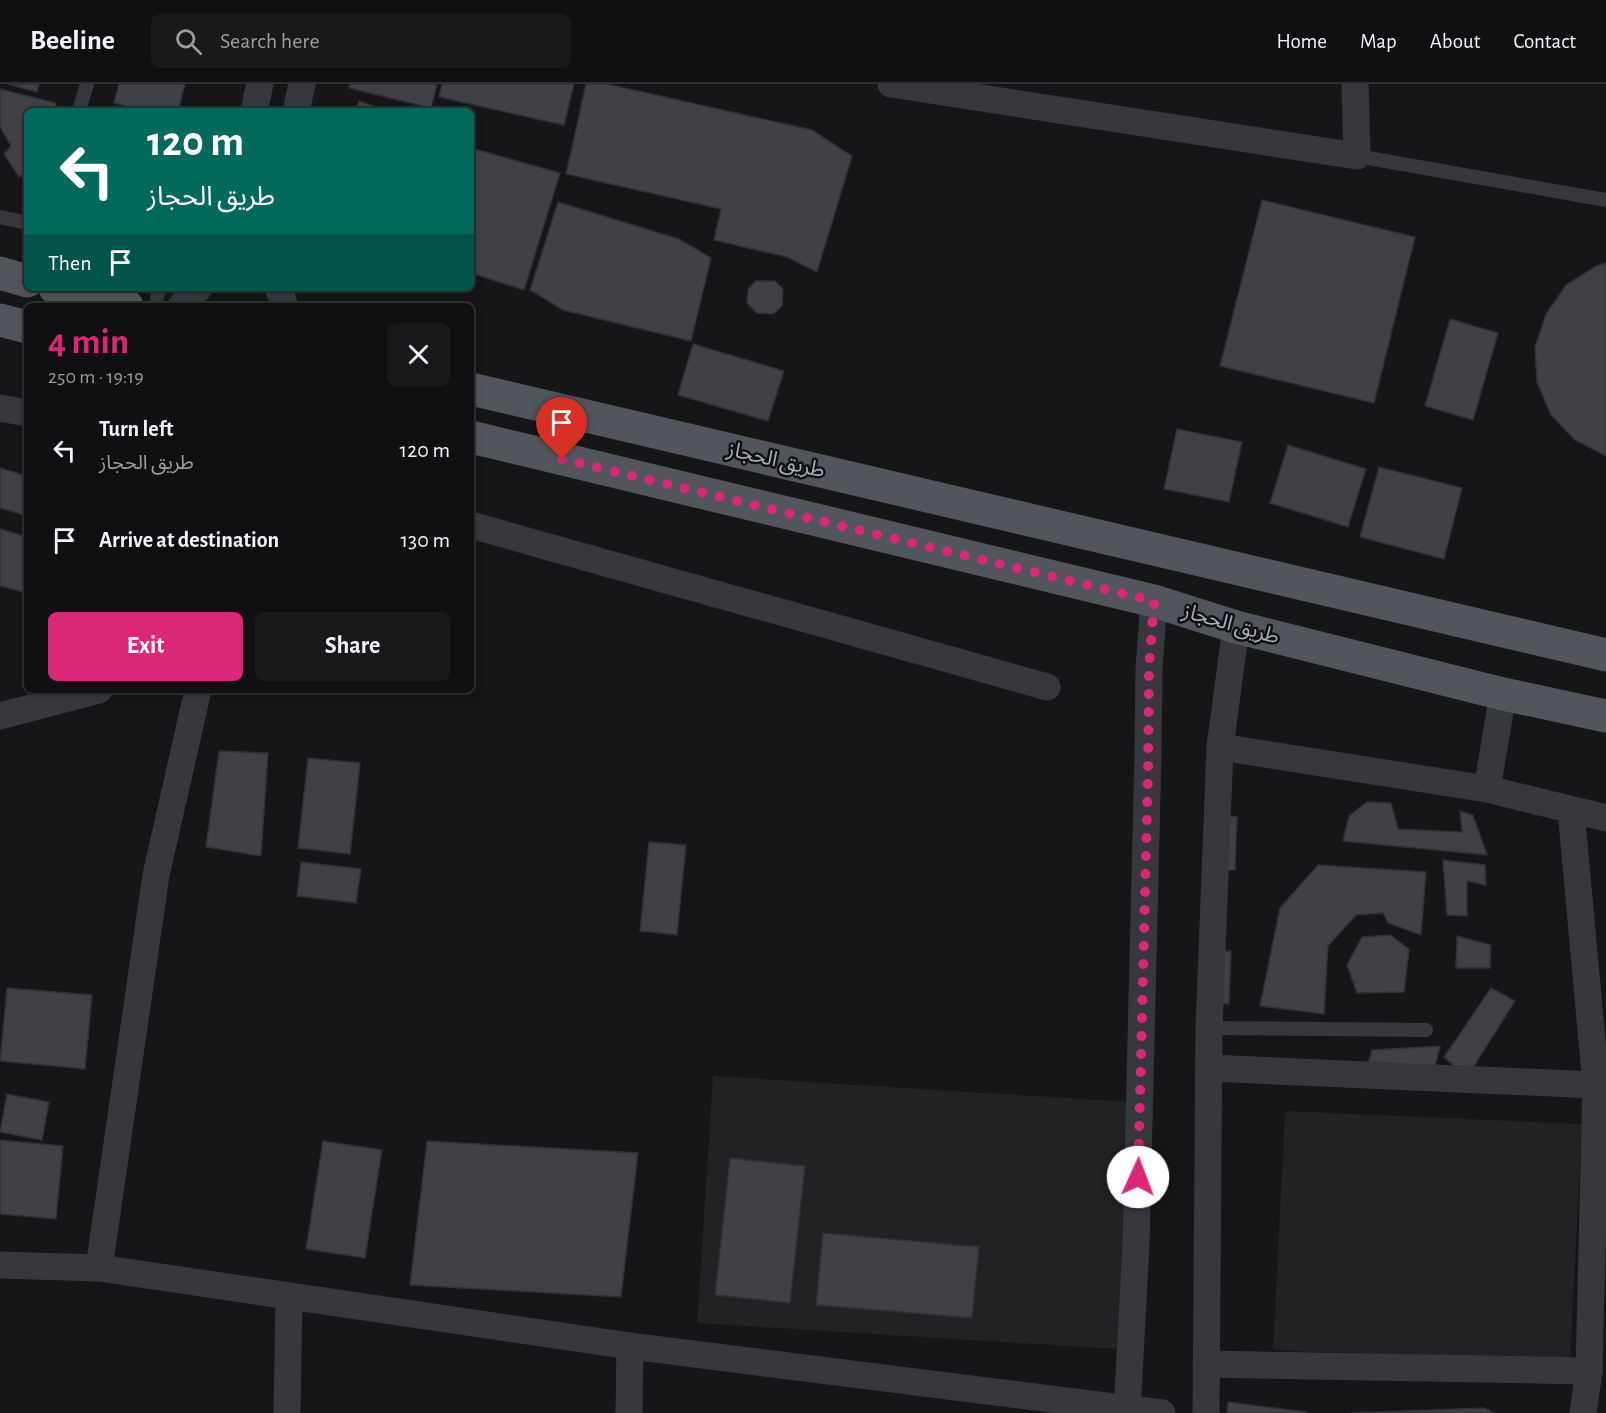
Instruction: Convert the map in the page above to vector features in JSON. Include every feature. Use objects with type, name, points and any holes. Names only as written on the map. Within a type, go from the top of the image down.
[{"type":"main road","points":[[0,273],[24,280]]},
{"type":"main road","points":[[67,291],[116,303]]},
{"type":"main road","points":[[0,320],[24,326]]},
{"type":"main road","name":"طريق الحجاز","points":[[474,389],[1606,655]]},
{"type":"main road","name":"طريق الحجاز","points":[[474,438],[1154,601],[1236,627],[1503,694],[1606,716]]},
{"type":"street","points":[[255,108],[261,84]]},
{"type":"street","points":[[297,108],[302,84]]},
{"type":"street","points":[[891,84],[1357,156],[1355,84]]},
{"type":"street","points":[[184,303],[196,291]]},
{"type":"street","points":[[0,408],[24,412]]},
{"type":"street","points":[[474,526],[1047,687]]},
{"type":"street","points":[[1127,1411],[1136,1245],[1149,668],[1154,601]]},
{"type":"street","points":[[1206,1413],[1209,1028],[1220,747],[1236,627]]},
{"type":"street","points":[[0,716],[88,693]]},
{"type":"street","points":[[99,1268],[156,875],[197,693]]},
{"type":"street","points":[[1487,789],[1503,694]]},
{"type":"street","points":[[1220,747],[1487,789],[1606,818]]},
{"type":"street","points":[[1571,810],[1596,1085],[1588,1371],[1583,1413]]},
{"type":"street","points":[[1210,1068],[1596,1085]]},
{"type":"street","points":[[0,1265],[99,1268],[630,1346],[1127,1411],[1162,1413]]},
{"type":"street","points":[[287,1413],[289,1297]]},
{"type":"street","points":[[629,1413],[630,1346]]},
{"type":"street","points":[[1206,1364],[1588,1371]]},
{"type":"lane","points":[[79,108],[87,84]]},
{"type":"lane","points":[[1357,156],[1606,200]]},
{"type":"lane","points":[[0,217],[24,223]]},
{"type":"lane","points":[[1209,1028],[1426,1030]]},
{"type":"shaded area","points":[[713,1076],[1148,1103],[1132,1350],[697,1323]]},
{"type":"shaded area","points":[[1285,1111],[1582,1124],[1570,1364],[1273,1350]]},
{"type":"building","points":[[8,84],[39,84],[37,92]]},
{"type":"building","points":[[119,84],[185,84],[179,108],[134,108],[114,103]]},
{"type":"building","points":[[350,84],[437,84],[431,108],[349,88]]},
{"type":"building","points":[[442,84],[574,84],[564,125],[439,97]]},
{"type":"building","points":[[586,84],[607,84],[812,130],[852,156],[817,272],[787,257],[714,240],[721,209],[566,174]]},
{"type":"building","points":[[0,89],[56,103],[55,108],[24,108],[24,174],[19,177],[4,154],[11,146],[0,127]]},
{"type":"building","points":[[359,101],[379,108],[357,108]]},
{"type":"building","points":[[474,149],[560,173],[524,290],[474,274]]},
{"type":"building","points":[[1262,200],[1415,237],[1374,403],[1220,366]]},
{"type":"building","points":[[558,202],[679,239],[711,258],[691,341],[563,310],[530,290]]},
{"type":"building","points":[[1606,263],[1606,456],[1575,440],[1551,415],[1537,382],[1535,347],[1546,314],[1566,285],[1596,266]]},
{"type":"building","points":[[756,281],[775,281],[783,289],[782,306],[773,314],[757,313],[747,303],[748,289]]},
{"type":"building","points":[[1450,319],[1498,333],[1473,420],[1425,406]]},
{"type":"building","points":[[693,344],[784,371],[768,421],[678,395]]},
{"type":"building","points":[[1177,429],[1242,442],[1229,502],[1164,489]]},
{"type":"building","points":[[1288,445],[1366,469],[1348,527],[1270,503]]},
{"type":"building","points":[[1379,467],[1462,488],[1444,559],[1360,537]]},
{"type":"building","points":[[0,468],[24,475],[24,515],[0,508]]},
{"type":"building","points":[[0,529],[24,536],[24,592],[0,586]]},
{"type":"building","points":[[219,751],[268,753],[261,856],[206,847]]},
{"type":"building","points":[[308,758],[360,763],[350,854],[298,848]]},
{"type":"building","points":[[1367,802],[1391,803],[1398,829],[1462,832],[1460,811],[1473,815],[1487,855],[1343,841],[1349,816]]},
{"type":"building","points":[[1224,816],[1237,817],[1235,870],[1219,870]]},
{"type":"building","points":[[649,842],[686,845],[677,935],[640,931]]},
{"type":"building","points":[[1443,860],[1485,865],[1486,885],[1467,881],[1467,916],[1447,915]]},
{"type":"building","points":[[301,862],[361,869],[356,903],[297,896]]},
{"type":"building","points":[[1318,865],[1426,872],[1421,935],[1388,923],[1383,913],[1356,915],[1328,946],[1324,1014],[1260,1006],[1280,908]]},
{"type":"building","points":[[1390,935],[1409,949],[1404,992],[1357,993],[1347,965],[1362,937]]},
{"type":"building","points":[[1457,936],[1491,945],[1490,968],[1456,968]]},
{"type":"building","points":[[1231,951],[1229,1004],[1213,1002],[1218,952]]},
{"type":"building","points":[[7,988],[92,995],[85,1069],[0,1061]]},
{"type":"building","points":[[1491,988],[1515,1001],[1467,1077],[1444,1057]]},
{"type":"building","points":[[1440,1046],[1434,1070],[1368,1064],[1372,1050]]},
{"type":"building","points":[[7,1094],[49,1102],[42,1140],[0,1132]]},
{"type":"building","points":[[0,1140],[63,1146],[56,1219],[0,1214]]},
{"type":"building","points":[[323,1141],[382,1150],[365,1258],[306,1249]]},
{"type":"building","points":[[427,1141],[638,1153],[621,1297],[410,1285]]},
{"type":"building","points":[[730,1158],[805,1166],[790,1303],[715,1295]]},
{"type":"building","points":[[823,1233],[979,1247],[972,1318],[816,1305]]},
{"type":"building","points":[[1228,1402],[1306,1412],[1306,1413],[1227,1413]]},
{"type":"building","points":[[1484,1408],[1495,1413],[1350,1413]]},
{"type":"route","points":[[562,459],[1154,601],[1149,668],[1138,1177]]}]
